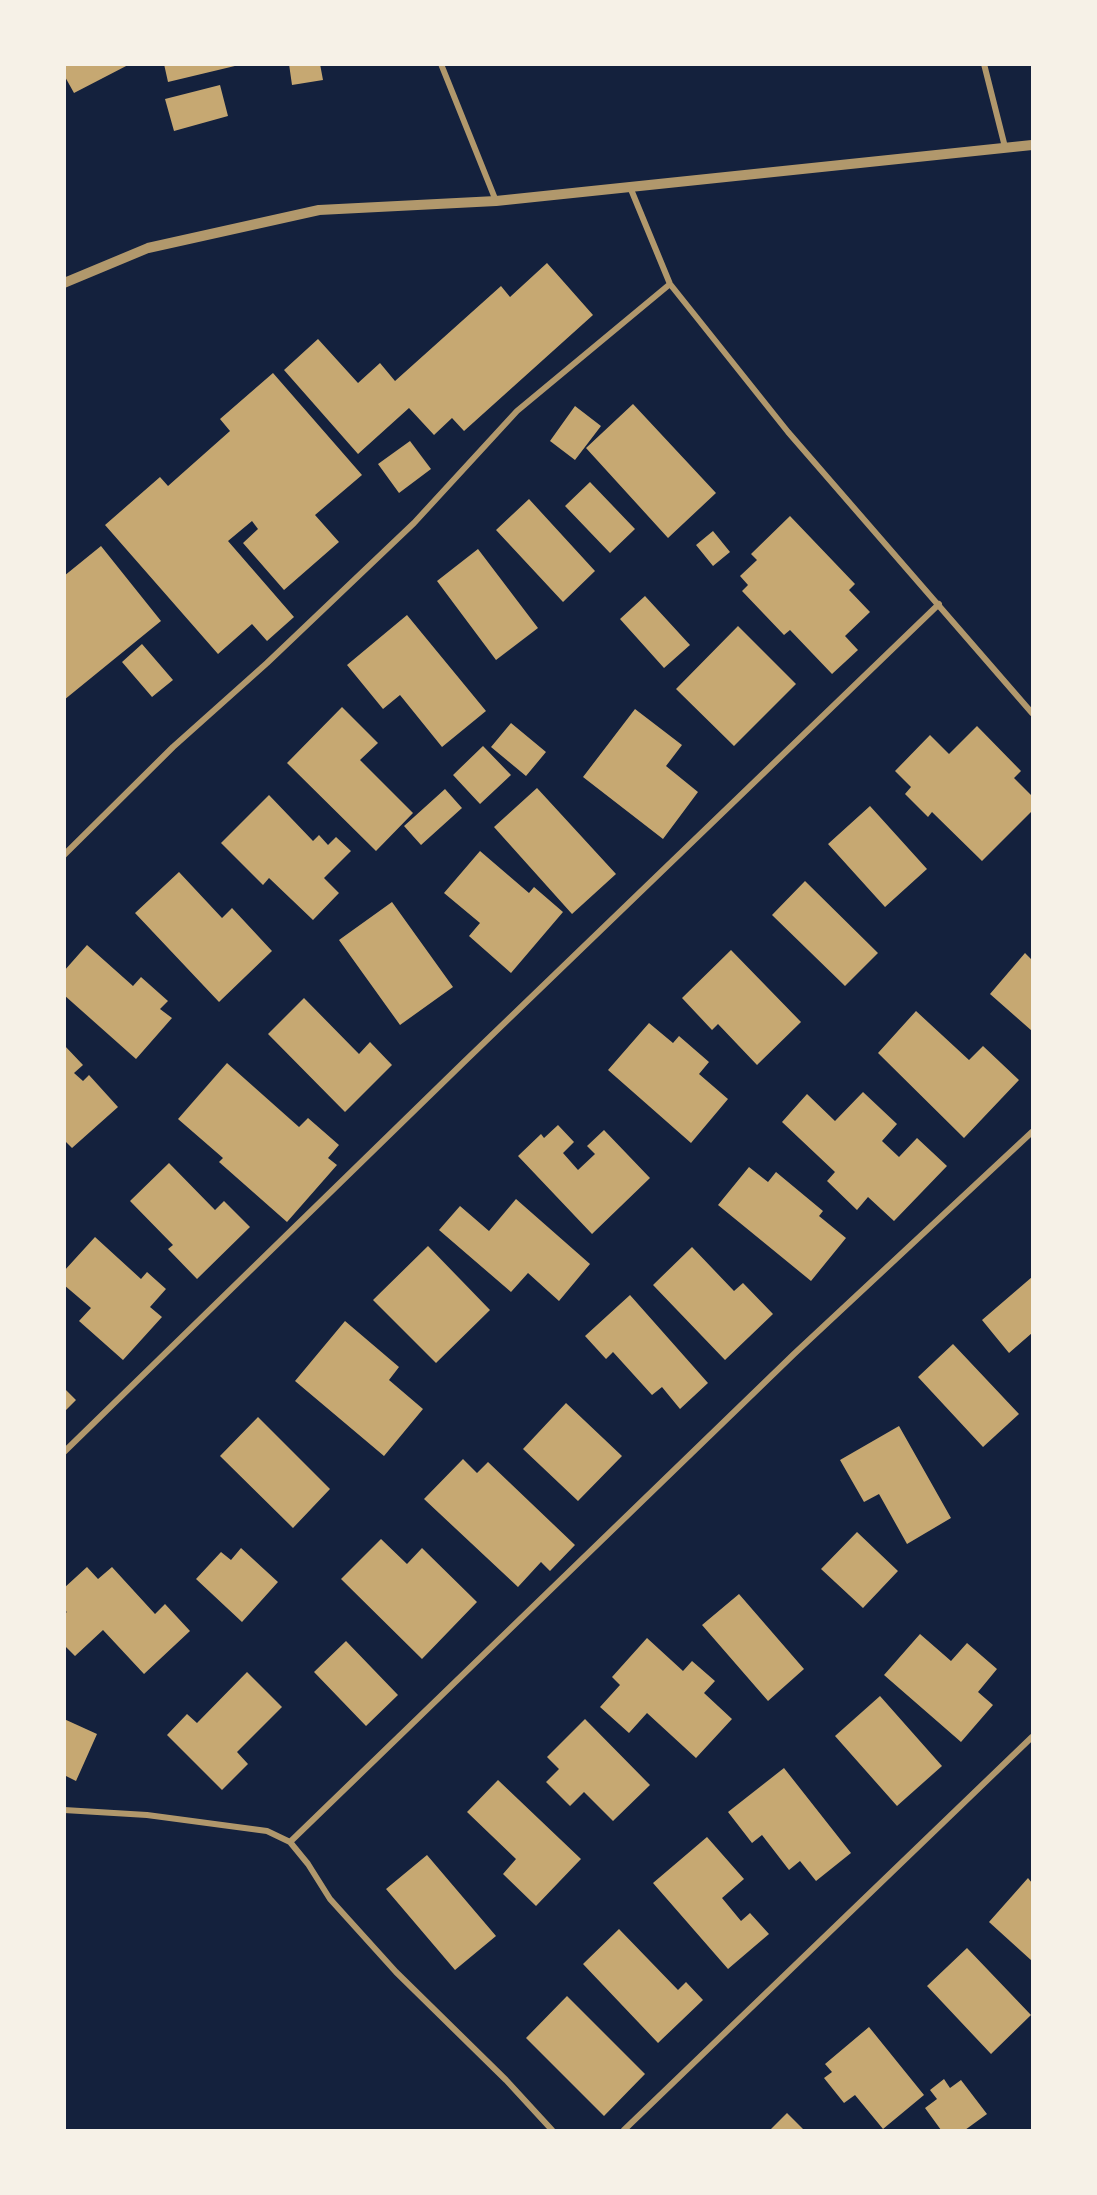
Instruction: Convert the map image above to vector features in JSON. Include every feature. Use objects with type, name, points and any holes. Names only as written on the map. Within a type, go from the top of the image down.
[{"type":"street","points":[[441,64],[496,201]]},
{"type":"street","points":[[984,64],[1005,147]]},
{"type":"street","points":[[64,283],[148,248],[319,210],[496,201],[1032,145]]},
{"type":"street","points":[[630,187],[670,284],[788,432],[1032,713]]},
{"type":"street","points":[[64,855],[173,747],[267,663],[414,523],[517,411],[670,284]]},
{"type":"street","points":[[64,1452],[939,604]]},
{"type":"street","points":[[290,1842],[794,1354],[1032,1132]]},
{"type":"street","points":[[624,2130],[1032,1737]]},
{"type":"street","points":[[64,1810],[147,1815],[267,1830],[290,1842],[308,1864],[330,1899],[359,1931],[552,2130]]},
{"type":"building","points":[[64,64],[130,64],[74,93],[64,75]]},
{"type":"building","points":[[164,64],[239,64],[239,65],[168,82]]},
{"type":"building","points":[[289,64],[320,64],[323,80],[292,85]]},
{"type":"building","points":[[220,85],[228,116],[174,131],[165,99]]},
{"type":"building","points":[[547,263],[593,315],[464,431],[452,418],[434,435],[409,408],[358,454],[284,370],[318,339],[358,383],[380,363],[395,381],[501,286],[510,297]]},
{"type":"building","points":[[273,373],[362,475],[315,515],[339,542],[284,590],[243,543],[258,529],[252,521],[228,541],[294,617],[267,641],[252,624],[218,654],[105,525],[160,477],[168,486],[230,431],[220,419]]},
{"type":"building","points":[[633,404],[716,493],[668,538],[586,448]]},
{"type":"building","points":[[575,406],[601,426],[575,460],[550,441]]},
{"type":"building","points":[[410,441],[431,469],[399,493],[378,464]]},
{"type":"building","points":[[590,482],[635,529],[610,553],[565,506]]},
{"type":"building","points":[[529,499],[595,571],[563,602],[496,530]]},
{"type":"building","points":[[790,516],[855,584],[849,590],[870,612],[845,636],[858,650],[832,674],[790,630],[784,635],[742,591],[748,585],[740,576],[757,560],[751,554]]},
{"type":"building","points":[[713,531],[730,552],[713,566],[696,545]]},
{"type":"building","points":[[101,546],[161,621],[64,700],[64,576]]},
{"type":"building","points":[[478,549],[538,628],[496,660],[437,581]]},
{"type":"building","points":[[645,596],[690,645],[664,668],[620,619]]},
{"type":"building","points":[[407,615],[486,711],[442,747],[400,695],[383,709],[347,665]]},
{"type":"building","points":[[738,626],[796,684],[734,746],[676,689]]},
{"type":"building","points":[[142,644],[173,680],[152,697],[122,662]]},
{"type":"building","points":[[342,707],[378,743],[360,760],[413,813],[376,851],[287,763]]},
{"type":"building","points":[[635,709],[682,745],[666,766],[698,792],[663,839],[583,777]]},
{"type":"building","points":[[511,723],[546,752],[526,776],[491,747]]},
{"type":"building","points":[[977,726],[1021,771],[1014,778],[1032,796],[1032,811],[982,861],[932,812],[928,817],[905,794],[911,787],[895,771],[930,735],[949,754]]},
{"type":"building","points":[[483,746],[511,775],[480,804],[453,775]]},
{"type":"building","points":[[537,788],[616,874],[572,914],[494,827]]},
{"type":"building","points":[[445,789],[462,808],[421,845],[404,826]]},
{"type":"building","points":[[269,795],[313,841],[319,835],[328,845],[336,837],[351,851],[324,878],[339,893],[313,920],[269,878],[263,885],[221,843]]},
{"type":"building","points":[[870,806],[927,869],[885,907],[828,844]]},
{"type":"building","points":[[480,851],[529,893],[534,887],[563,912],[511,973],[469,936],[480,923],[444,893]]},
{"type":"building","points":[[179,872],[222,918],[232,908],[272,951],[219,1002],[135,913]]},
{"type":"building","points":[[805,881],[878,953],[845,986],[772,915]]},
{"type":"building","points":[[392,902],[453,987],[400,1025],[339,940]]},
{"type":"building","points":[[87,945],[133,986],[141,977],[168,1001],[160,1009],[172,1018],[136,1059],[64,995],[64,971]]},
{"type":"building","points":[[731,950],[801,1022],[757,1065],[718,1024],[712,1030],[682,998]]},
{"type":"building","points":[[1025,953],[1032,960],[1032,1031],[990,994]]},
{"type":"building","points":[[304,998],[359,1054],[370,1042],[392,1065],[345,1112],[268,1034]]},
{"type":"building","points":[[916,1011],[969,1060],[983,1046],[1019,1080],[964,1138],[878,1053]]},
{"type":"building","points":[[649,1023],[673,1043],[679,1036],[709,1062],[699,1074],[728,1099],[691,1143],[608,1070]]},
{"type":"building","points":[[64,1045],[83,1065],[74,1073],[83,1081],[89,1075],[118,1107],[72,1148],[64,1140]]},
{"type":"building","points":[[227,1063],[299,1127],[308,1118],[339,1145],[328,1158],[337,1165],[287,1222],[219,1162],[223,1158],[178,1119]]},
{"type":"building","points":[[863,1092],[897,1124],[882,1141],[899,1157],[917,1138],[947,1166],[894,1221],[868,1197],[857,1210],[827,1181],[835,1172],[782,1122],[807,1094],[835,1121]]},
{"type":"building","points":[[558,1125],[574,1142],[563,1153],[578,1170],[595,1154],[587,1146],[604,1130],[650,1178],[592,1234],[518,1156],[541,1134],[544,1138]]},
{"type":"building","points":[[169,1163],[215,1210],[224,1201],[250,1227],[197,1279],[168,1249],[173,1245],[130,1201]]},
{"type":"building","points":[[749,1167],[768,1182],[776,1172],[823,1211],[819,1216],[846,1238],[811,1281],[718,1205]]},
{"type":"building","points":[[516,1199],[590,1264],[559,1301],[528,1273],[511,1292],[439,1230],[460,1206],[489,1231]]},
{"type":"building","points":[[95,1237],[141,1279],[147,1272],[166,1289],[150,1307],[162,1317],[123,1360],[79,1321],[91,1308],[64,1285],[64,1271]]},
{"type":"building","points":[[428,1246],[490,1310],[436,1363],[373,1300]]},
{"type":"building","points":[[692,1247],[734,1291],[743,1283],[773,1314],[725,1360],[653,1285]]},
{"type":"building","points":[[1032,1277],[1032,1333],[1009,1353],[982,1320]]},
{"type":"building","points":[[630,1295],[708,1383],[680,1409],[662,1387],[652,1395],[613,1352],[606,1359],[585,1336]]},
{"type":"building","points":[[345,1321],[399,1367],[389,1380],[423,1409],[384,1456],[295,1381]]},
{"type":"building","points":[[953,1344],[1019,1414],[983,1447],[918,1377]]},
{"type":"building","points":[[64,1388],[76,1400],[64,1412]]},
{"type":"building","points":[[566,1403],[622,1456],[578,1501],[523,1449]]},
{"type":"building","points":[[258,1417],[330,1489],[293,1528],[220,1456]]},
{"type":"building","points":[[899,1426],[951,1518],[907,1544],[879,1494],[864,1502],[840,1460]]},
{"type":"building","points":[[463,1459],[477,1473],[488,1462],[575,1545],[550,1571],[541,1562],[518,1587],[424,1499]]},
{"type":"building","points":[[857,1532],[898,1571],[863,1608],[821,1569]]},
{"type":"building","points":[[381,1539],[407,1564],[422,1548],[477,1602],[422,1659],[341,1579]]},
{"type":"building","points":[[241,1548],[278,1582],[242,1622],[196,1579],[221,1552],[231,1560]]},
{"type":"building","points":[[87,1567],[98,1579],[112,1567],[155,1614],[165,1604],[190,1631],[144,1674],[103,1630],[75,1656],[64,1645],[64,1614],[67,1612],[64,1610],[64,1588]]},
{"type":"building","points":[[739,1594],[804,1669],[768,1701],[702,1625]]},
{"type":"building","points":[[920,1634],[951,1661],[967,1643],[997,1669],[978,1692],[993,1705],[961,1742],[884,1675]]},
{"type":"building","points":[[647,1638],[683,1671],[692,1661],[715,1681],[704,1693],[732,1719],[696,1758],[647,1713],[629,1733],[600,1707],[620,1685],[612,1677]]},
{"type":"building","points":[[346,1641],[398,1695],[366,1726],[314,1672]]},
{"type":"building","points":[[247,1672],[282,1707],[237,1752],[248,1764],[222,1790],[167,1735],[187,1714],[197,1723]]},
{"type":"building","points":[[880,1696],[942,1766],[897,1806],[835,1736]]},
{"type":"building","points":[[64,1719],[97,1734],[76,1781],[64,1775]]},
{"type":"building","points":[[585,1719],[650,1785],[613,1821],[584,1792],[570,1806],[546,1782],[559,1769],[547,1757]]},
{"type":"building","points":[[784,1768],[851,1853],[816,1881],[800,1861],[789,1870],[762,1835],[752,1843],[728,1812]]},
{"type":"building","points":[[498,1780],[581,1859],[536,1906],[503,1874],[516,1859],[467,1812]]},
{"type":"building","points":[[707,1837],[744,1879],[722,1898],[741,1921],[750,1913],[769,1934],[728,1969],[653,1883]]},
{"type":"building","points":[[427,1855],[496,1936],[455,1970],[386,1889]]},
{"type":"building","points":[[1028,1878],[1032,1883],[1032,1961],[989,1922]]},
{"type":"building","points":[[619,1929],[678,1990],[686,1982],[703,2000],[658,2043],[583,1964]]},
{"type":"building","points":[[967,1948],[1031,2015],[991,2054],[927,1986]]},
{"type":"building","points":[[567,1996],[645,2074],[604,2116],[526,2038]]},
{"type":"building","points":[[869,2027],[924,2095],[883,2129],[855,2095],[844,2103],[824,2078],[832,2072],[825,2064]]},
{"type":"building","points":[[944,2079],[950,2088],[961,2080],[987,2114],[965,2130],[941,2130],[925,2108],[937,2099],[930,2090]]},
{"type":"building","points":[[787,2113],[804,2130],[770,2130]]}]
